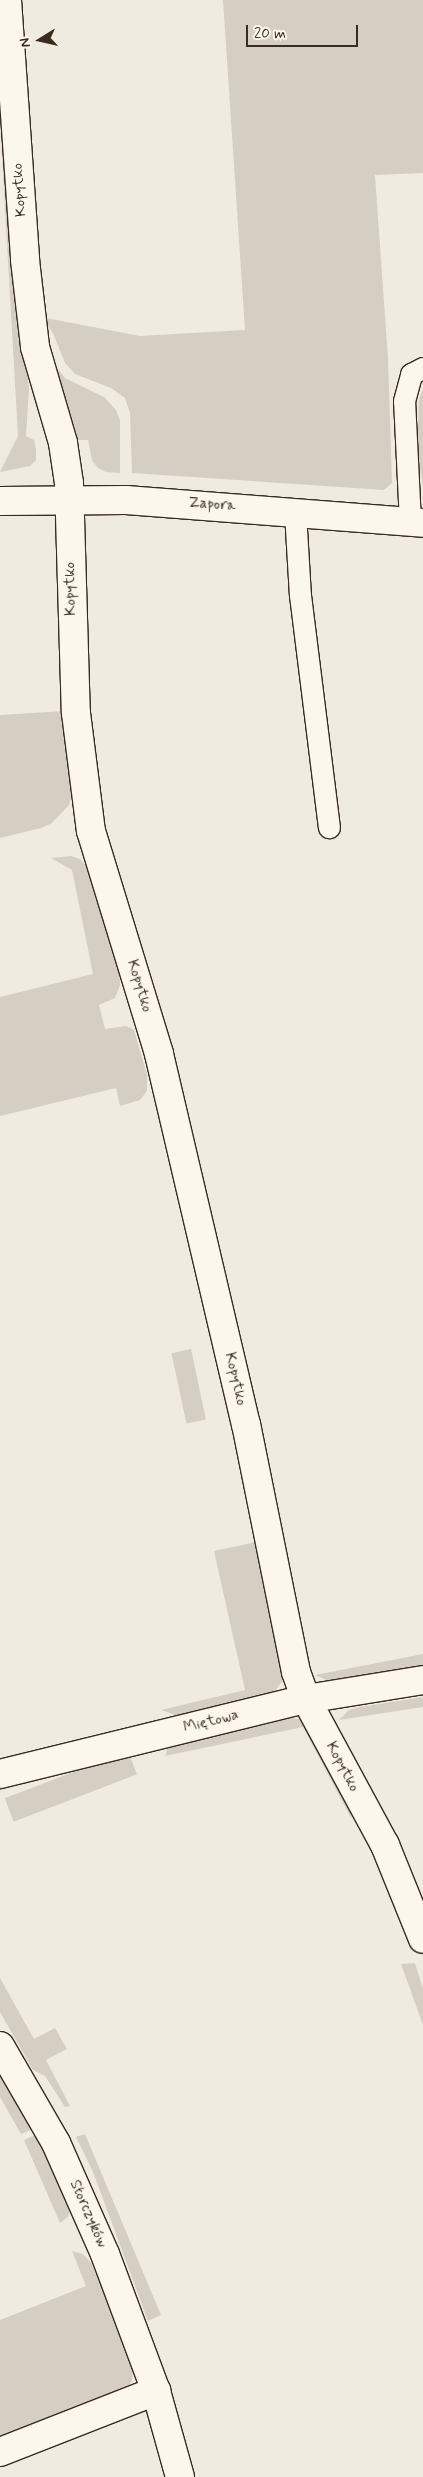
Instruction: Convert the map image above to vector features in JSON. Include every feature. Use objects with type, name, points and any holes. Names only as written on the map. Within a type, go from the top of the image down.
[{"type":"street","name":"Kopytko","points":[[6,0],[35,347],[62,443],[70,500],[75,704],[91,831],[159,1054],[246,1424],[296,1672],[306,1699],[385,1845],[423,1939]]},
{"type":"street","name":"Zapora","points":[[0,501],[70,500],[215,505],[417,523]]},
{"type":"street","name":"Miętowa","points":[[0,1774],[306,1699],[423,1680]]},
{"type":"street","name":"Storczyków","points":[[0,2046],[56,2143],[82,2199],[156,2391],[180,2477]]},
{"type":"street","points":[[0,2452],[156,2391]]},
{"type":"lane","points":[[417,523],[404,401],[412,374],[423,368]]},
{"type":"lane","points":[[295,512],[300,594],[329,827]]},
{"type":"shaded area","points":[[223,0],[423,0],[423,173],[375,175],[388,358],[392,483],[384,490],[132,473],[130,413],[125,398],[111,388],[75,374],[65,363],[53,333],[45,323],[46,318],[140,336],[245,330]]},
{"type":"shaded area","points":[[0,37],[29,389],[26,436],[34,440],[36,460],[30,466],[0,472],[18,436],[0,122]]},
{"type":"shaded area","points":[[52,362],[65,378],[104,397],[116,410],[120,420],[120,473],[106,472],[98,468],[92,460],[88,440],[75,440]]},
{"type":"shaded area","points":[[423,389],[423,486],[417,452],[419,400]]},
{"type":"shaded area","points":[[65,711],[74,786],[69,805],[52,823],[41,828],[0,838],[0,715]]},
{"type":"shaded area","points":[[71,856],[80,859],[90,870],[119,967],[120,985],[115,998],[99,1005],[105,1029],[126,1026],[134,1030],[147,1075],[147,1091],[140,1100],[120,1106],[116,1088],[0,1116],[0,997],[93,974],[72,870],[51,858]]},
{"type":"shaded area","points":[[191,1349],[206,1419],[186,1424],[171,1353]]},
{"type":"shaded area","points":[[261,1541],[285,1664],[283,1680],[275,1691],[264,1698],[184,1718],[161,1710],[245,1690],[214,1551]]},
{"type":"shaded area","points":[[423,1654],[423,1670],[331,1682],[315,1675]]},
{"type":"shaded area","points":[[423,1697],[423,1707],[339,1720],[349,1710]]},
{"type":"shaded area","points":[[290,1718],[301,1719],[308,1724],[352,1812],[351,1818],[303,1727],[165,1756],[168,1747]]},
{"type":"shaded area","points":[[128,1751],[137,1774],[14,1822],[5,1798]]},
{"type":"shaded area","points":[[415,1963],[423,1989],[423,2025],[401,1964]]},
{"type":"shaded area","points":[[0,1978],[34,2039],[55,2028],[67,2049],[46,2060],[70,2106],[65,2107],[45,2076],[33,2070],[0,2012]]},
{"type":"shaded area","points":[[0,2066],[35,2128],[21,2134],[0,2097]]},
{"type":"shaded area","points":[[40,2133],[70,2210],[68,2217],[60,2223],[24,2140]]},
{"type":"shaded area","points":[[85,2134],[161,2315],[148,2321],[93,2172],[76,2137]]},
{"type":"shaded area","points":[[72,2251],[83,2254],[92,2264],[133,2367],[132,2381],[124,2393],[0,2440],[0,2320],[86,2286]]}]
